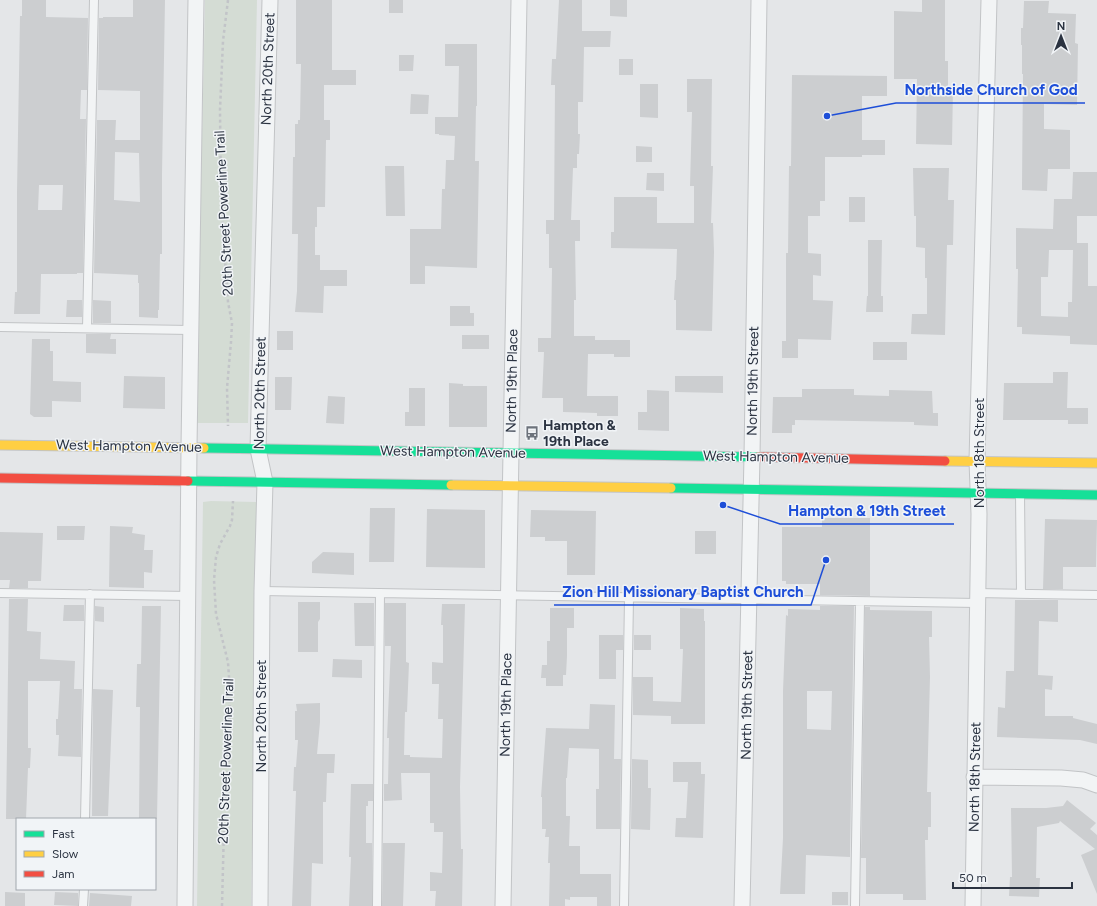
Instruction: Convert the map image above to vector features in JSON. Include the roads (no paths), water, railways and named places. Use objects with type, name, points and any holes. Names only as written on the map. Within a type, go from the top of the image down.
[{"type":"main road","name":"West Hampton Avenue","points":[[0,445],[1097,463]]},
{"type":"main road","points":[[0,478],[1097,495]]},
{"type":"street","points":[[185,906],[189,447],[196,0]]},
{"type":"street","name":"North 20th Street","points":[[260,906],[262,591],[265,482],[258,449],[270,0]]},
{"type":"street","name":"North 19th Place","points":[[502,906],[519,0]]},
{"type":"street","name":"North 19th Street","points":[[742,906],[752,490],[758,0]]},
{"type":"street","name":"North 18th Street","points":[[973,906],[979,493],[977,461],[989,0]]},
{"type":"street","points":[[974,777],[1061,778],[1083,780],[1097,785]]},
{"type":"lane","points":[[87,328],[94,0]]},
{"type":"lane","points":[[0,327],[191,330]]},
{"type":"lane","points":[[1020,494],[1021,594]]},
{"type":"lane","points":[[262,591],[860,602],[977,598],[1021,594],[1097,595]]},
{"type":"lane","points":[[0,593],[188,596]]},
{"type":"lane","points":[[377,906],[380,593]]},
{"type":"lane","points":[[85,818],[90,594]]},
{"type":"lane","points":[[624,906],[629,598]]},
{"type":"lane","points":[[855,906],[860,602]]},
{"type":"lane","points":[[83,906],[84,890]]},
{"type":"place","name":"Northside Church of God","points":[[827,116]]},
{"type":"place","name":"Hampton & 19th Place","points":[[532,433]]},
{"type":"place","name":"Hampton & 19th Street","points":[[723,505]]},
{"type":"place","name":"Zion Hill Missionary Baptist Church","points":[[826,560]]}]
